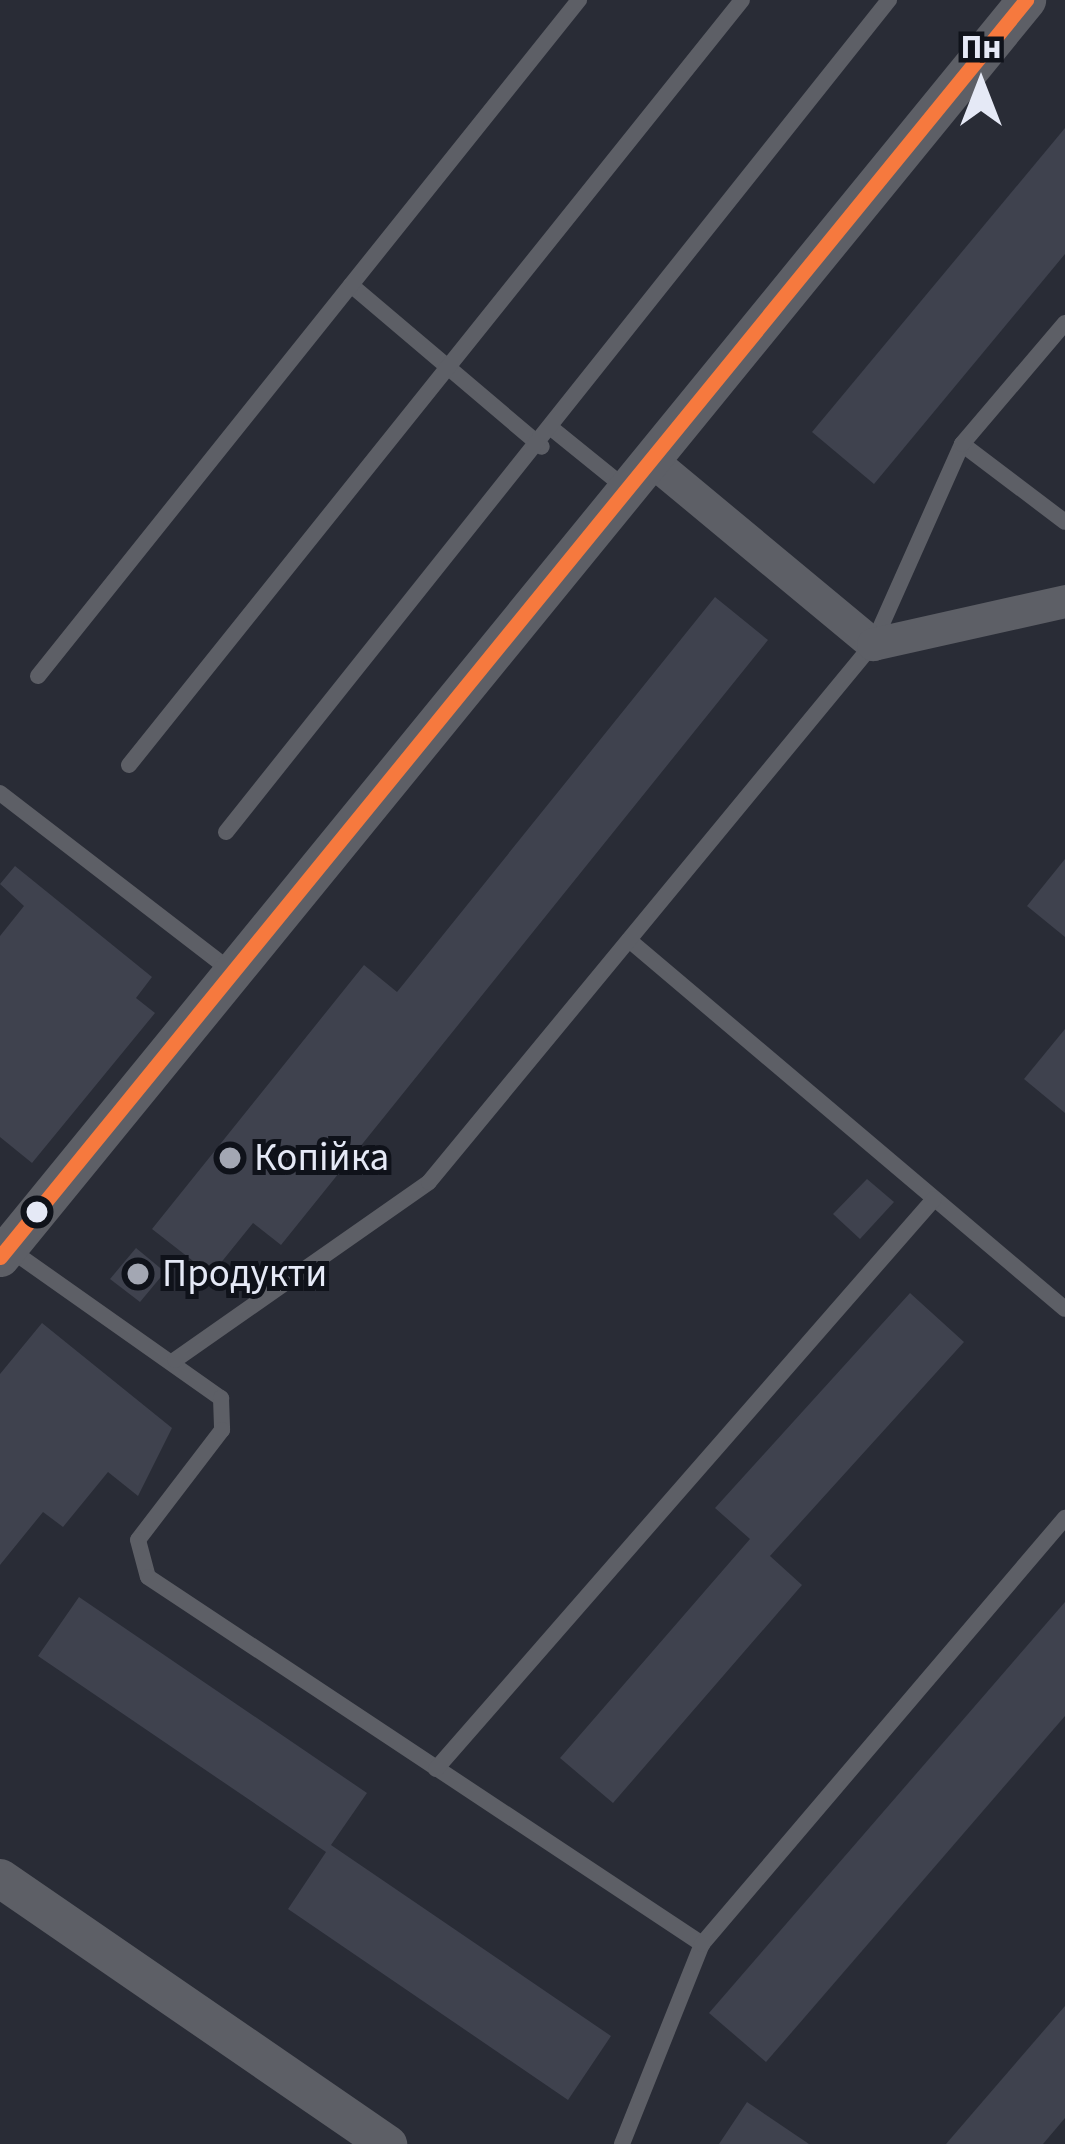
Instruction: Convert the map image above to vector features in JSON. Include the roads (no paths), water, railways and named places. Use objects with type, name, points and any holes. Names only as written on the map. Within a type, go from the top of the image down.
[{"type":"street","points":[[4,1252],[231,971],[644,478],[1026,0]]},
{"type":"street","points":[[644,478],[873,644],[1065,601]]},
{"type":"street","points":[[0,1878],[387,2144]]},
{"type":"lane","points":[[38,676],[579,0]]},
{"type":"lane","points":[[130,765],[742,0]]},
{"type":"lane","points":[[226,832],[555,431],[890,0]]},
{"type":"lane","points":[[351,285],[542,447]]},
{"type":"lane","points":[[175,1360],[428,1182],[873,644],[962,444],[1065,323]]},
{"type":"lane","points":[[555,431],[644,478]]},
{"type":"lane","points":[[962,444],[1065,523]]},
{"type":"lane","points":[[0,793],[231,971]]},
{"type":"lane","points":[[629,940],[1065,1309]]},
{"type":"lane","points":[[436,1769],[934,1199]]},
{"type":"lane","points":[[4,1252],[215,1389],[225,1419],[143,1531],[141,1569],[701,1944]]},
{"type":"lane","points":[[622,2144],[701,1944],[1065,1518]]},
{"type":"place","name":"Копійка","points":[[230,1158]]},
{"type":"place","name":"Продукти","points":[[138,1274]]}]
